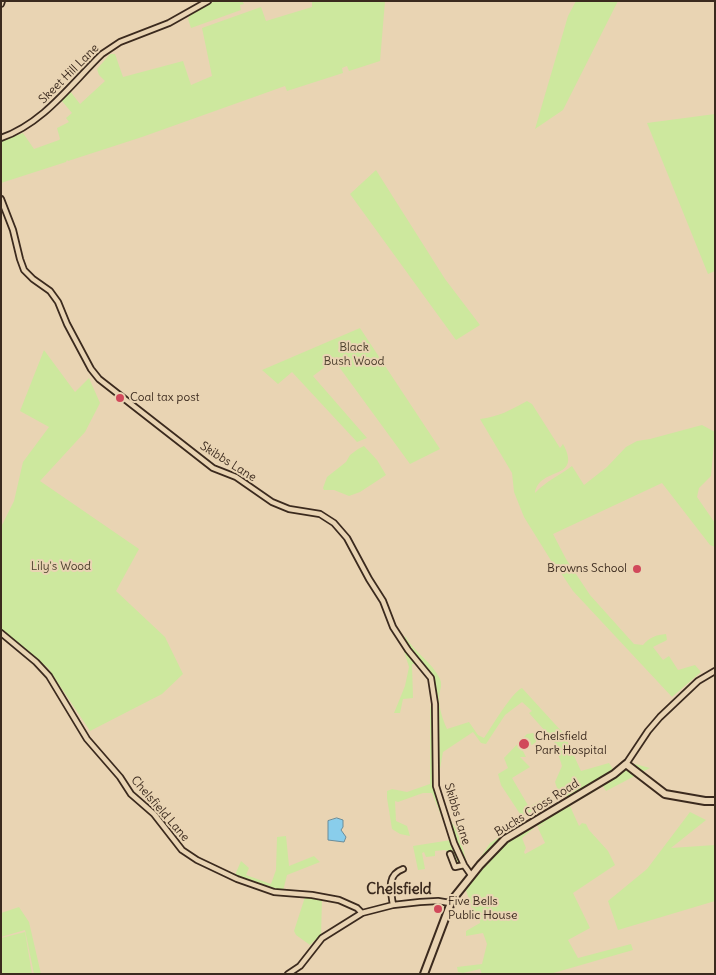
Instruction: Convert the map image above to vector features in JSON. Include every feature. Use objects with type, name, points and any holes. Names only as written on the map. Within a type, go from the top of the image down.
[{"type":"street","name":"Skeet Hill Lane","points":[[1,138],[20,130],[41,115],[102,54],[113,46],[169,23],[208,1]]},
{"type":"street","name":"Skibbs Lane","points":[[1,199],[13,230],[22,266],[33,279],[50,291],[58,302],[66,324],[91,369],[99,379],[213,468],[236,477],[272,502],[289,509],[320,514],[334,523],[347,538],[368,579],[383,601],[393,627],[408,650],[431,678],[435,704],[436,786],[454,843],[464,866],[472,875]]},
{"type":"street","name":"Chelsfield Lane","points":[[1,633],[36,662],[49,676],[87,739],[120,777],[131,794],[154,814],[182,850],[197,860],[237,879],[274,892],[312,895],[339,900],[357,908],[362,913]]},
{"type":"street","points":[[715,671],[698,681],[658,719],[626,764],[665,794],[715,801]]},
{"type":"street","name":"Bucks Cross Road","points":[[450,903],[472,875],[505,839],[609,777],[626,764]]},
{"type":"street","points":[[450,854],[455,867],[464,866]]},
{"type":"street","points":[[393,905],[391,880],[396,872],[403,868]]},
{"type":"street","points":[[288,974],[304,962],[322,938],[362,913],[393,905],[428,901],[450,903],[444,925],[424,974]]},
{"type":"green space","points":[[215,1],[242,1],[244,4],[240,5],[241,10],[191,28],[188,19],[190,15]]},
{"type":"green space","points":[[312,1],[385,1],[380,61],[349,71],[347,66],[342,68],[343,73],[287,91],[285,86],[142,137],[1,183],[1,141],[23,133],[34,149],[59,140],[57,128],[69,122],[66,118],[72,113],[61,100],[70,91],[80,104],[105,81],[99,75],[97,69],[110,54],[115,54],[123,77],[183,61],[191,85],[212,76],[202,28],[261,7],[266,21],[312,7]]},
{"type":"green space","points":[[576,1],[618,1],[563,110],[535,129],[568,16]]},
{"type":"green space","points":[[715,114],[715,271],[708,274],[647,123]]},
{"type":"green space","points":[[376,170],[445,279],[480,325],[456,340],[350,194]]},
{"type":"green space","name":"Black Bush Wood","points":[[360,328],[440,449],[410,464],[334,360],[313,376],[367,438],[357,442],[292,372],[278,384],[262,370]]},
{"type":"green space","name":"Lily's Wood","points":[[44,350],[75,392],[89,378],[100,403],[85,432],[40,481],[139,549],[116,591],[165,637],[183,674],[162,694],[90,731],[48,668],[1,630],[1,527],[14,501],[23,462],[49,427],[20,411]]},
{"type":"green space","points":[[527,401],[532,404],[560,448],[563,444],[568,456],[568,463],[564,469],[544,479],[538,485],[535,493],[572,466],[584,485],[607,467],[626,447],[637,441],[702,425],[715,432],[711,476],[699,488],[697,497],[715,523],[715,547],[710,545],[662,483],[553,534],[566,559],[590,595],[634,644],[643,645],[653,637],[666,634],[667,640],[653,647],[663,660],[669,656],[678,670],[695,665],[701,672],[672,697],[573,591],[557,567],[555,567],[524,517],[514,492],[512,473],[480,419],[504,413]]},
{"type":"green space","points":[[364,446],[377,460],[386,475],[360,492],[349,496],[334,490],[324,490],[327,477],[346,462],[350,455]]},
{"type":"green space","points":[[405,636],[433,668],[440,679],[440,706],[447,729],[469,722],[478,735],[484,738],[507,703],[522,688],[564,734],[581,771],[609,763],[614,771],[635,764],[650,768],[606,791],[603,786],[578,801],[574,796],[560,797],[555,782],[562,766],[554,741],[529,713],[532,711],[522,702],[505,715],[486,744],[481,743],[473,732],[443,752],[436,791],[459,833],[466,860],[459,865],[451,853],[445,850],[435,851],[435,856],[426,857],[424,852],[422,853],[425,869],[418,870],[413,846],[451,840],[432,793],[423,793],[398,802],[395,801],[396,821],[407,826],[410,836],[400,834],[392,829],[387,791],[392,789],[407,792],[430,784],[430,710],[432,695],[428,678],[417,664],[412,664],[413,698],[403,699],[400,713],[394,713],[405,686],[409,667],[403,648]]},
{"type":"green space","points":[[533,733],[537,737],[536,742],[532,745],[527,742],[522,749],[526,757],[520,757],[530,767],[512,778],[529,807],[549,796],[553,799],[522,817],[501,785],[498,774],[508,768],[504,758],[527,734]]},
{"type":"green space","points":[[569,804],[579,826],[582,823],[586,824],[608,851],[615,865],[573,893],[590,928],[568,940],[578,958],[631,944],[633,950],[550,974],[482,974],[480,969],[463,973],[458,972],[457,967],[482,964],[487,944],[483,933],[466,936],[466,931],[480,923],[480,921],[476,921],[466,890],[486,864],[491,866],[486,863],[477,863],[490,843],[530,819],[534,828],[522,838],[526,848],[525,854],[545,843],[538,828],[548,822],[538,827],[536,823]]},
{"type":"green space","points":[[690,812],[706,820],[671,848],[715,845],[715,901],[618,930],[608,901],[647,869]]},
{"type":"green space","points":[[286,836],[289,866],[314,856],[320,862],[287,875],[283,891],[235,875],[241,861],[249,868],[246,875],[271,884],[276,870],[277,837]]},
{"type":"green space","points":[[305,897],[322,899],[321,936],[310,945],[296,935],[294,931]]},
{"type":"green space","points":[[19,907],[29,922],[41,974],[34,974],[25,930],[1,937],[1,913]]},
{"type":"green space","points":[[25,932],[32,974],[1,974],[1,938]]},
{"type":"water","points":[[337,818],[343,820],[341,830],[346,837],[344,842],[328,840],[328,821]]},
{"type":"place","name":"Coal tax post","points":[[120,398]]},
{"type":"place","name":"Browns School","points":[[637,569]]},
{"type":"place","name":"Chelsfield Park Hospital","points":[[524,744]]},
{"type":"place","name":"Five Bells Public House","points":[[438,909]]},
{"type":"district","name":"Chelsfield","points":[[399,890]]}]
